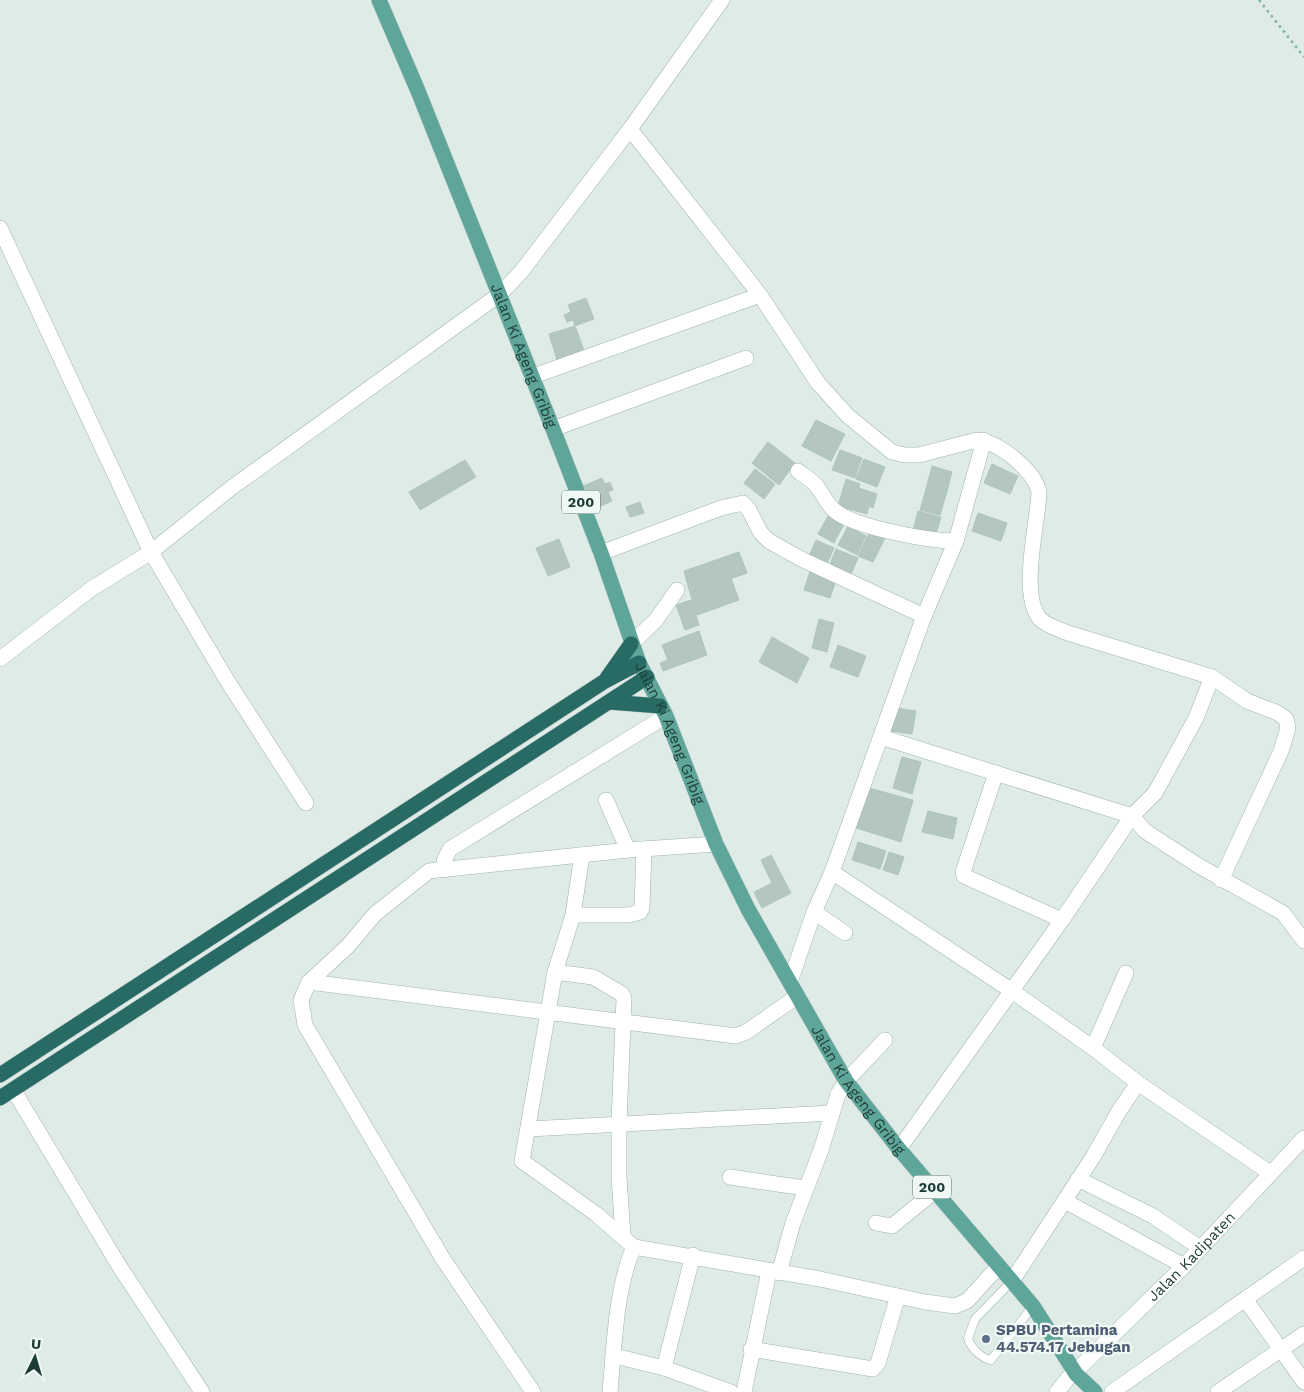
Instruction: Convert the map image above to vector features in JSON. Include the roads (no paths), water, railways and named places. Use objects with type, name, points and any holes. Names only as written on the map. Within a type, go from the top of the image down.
[{"type":"highway","points":[[605,681],[631,644]]},
{"type":"highway","points":[[0,1075],[605,681],[639,663]]},
{"type":"highway","points":[[0,1098],[647,677]]},
{"type":"highway","points":[[609,702],[663,711]]},
{"type":"main road","name":"Jalan Ki Ageng Gribig","points":[[378,0],[418,91],[500,294],[601,553],[631,644],[663,711],[716,844],[748,909],[846,1081],[899,1149],[1033,1306],[1070,1378],[1095,1392]]},
{"type":"street","points":[[0,659],[91,588],[151,552],[231,488],[500,294],[522,272],[630,129],[722,0]]},
{"type":"street","points":[[630,129],[760,295],[818,383],[848,416],[892,452],[919,455],[977,440],[984,440],[1016,459],[1028,470],[1037,485],[1038,501],[1031,594],[1040,618],[1045,623],[1068,633],[1212,678],[1247,701],[1282,716],[1288,728],[1281,751],[1221,880]]},
{"type":"street","points":[[0,228],[151,552],[228,682],[306,803]]},
{"type":"street","points":[[531,376],[760,295]]},
{"type":"street","points":[[553,429],[746,358]]},
{"type":"street","points":[[790,982],[814,912],[832,872],[924,616],[956,541],[984,440]]},
{"type":"street","points":[[798,471],[818,487],[826,501],[842,515],[860,523],[937,541],[956,541]]},
{"type":"street","points":[[601,553],[721,508],[743,503],[748,507],[761,533],[768,541],[924,616]]},
{"type":"street","points":[[631,644],[656,620],[677,590]]},
{"type":"street","points":[[899,1149],[1062,920],[1132,816],[1155,793],[1170,769],[1196,718],[1212,678]]},
{"type":"street","points":[[444,870],[444,861],[450,850],[663,711]]},
{"type":"street","points":[[881,737],[1132,816],[1146,831],[1221,880],[1282,913],[1304,941]]},
{"type":"street","points":[[996,773],[962,872],[964,876],[1062,920]]},
{"type":"street","points":[[606,800],[628,850]]},
{"type":"street","points":[[533,1392],[443,1259],[305,1025],[301,1000],[309,982],[348,946],[375,914],[428,872],[628,850],[716,844]]},
{"type":"street","points":[[573,915],[629,915],[640,912],[642,908],[644,849]]},
{"type":"street","points":[[582,855],[573,915],[555,972],[529,1129],[522,1152],[522,1161],[596,1214],[628,1242],[942,1305],[962,1304],[1000,1266]]},
{"type":"street","points":[[832,872],[1012,991],[1093,1048],[1138,1083],[1270,1174]]},
{"type":"street","points":[[814,912],[845,933]]},
{"type":"street","points":[[555,972],[593,977],[622,994],[624,998],[619,1177],[628,1242],[610,1392]]},
{"type":"street","points":[[1093,1048],[1126,973]]},
{"type":"street","points":[[309,982],[736,1036],[746,1032],[798,996]]},
{"type":"street","points":[[744,1392],[751,1349],[774,1272],[804,1188],[820,1150],[838,1094],[846,1081],[885,1040]]},
{"type":"street","points":[[1012,1281],[1065,1202],[1138,1083]]},
{"type":"street","points":[[18,1096],[118,1264],[202,1392]]},
{"type":"street","points":[[529,1129],[832,1113]]},
{"type":"street","name":"Jalan Kadipaten","points":[[1070,1378],[1184,1266],[1304,1138]]},
{"type":"street","points":[[730,1177],[804,1188]]},
{"type":"street","points":[[1078,1179],[1153,1216],[1200,1248]]},
{"type":"street","points":[[876,1223],[892,1226],[935,1191]]},
{"type":"street","points":[[1065,1202],[1184,1266]]},
{"type":"street","points":[[664,1368],[693,1256]]},
{"type":"street","points":[[1112,1392],[1304,1258]]},
{"type":"street","points":[[751,1349],[874,1369],[878,1363],[898,1296]]},
{"type":"street","points":[[1245,1299],[1304,1382]]},
{"type":"street","points":[[1218,1392],[1304,1334]]},
{"type":"street","points":[[615,1356],[664,1368],[731,1392]]},
{"type":"lane","points":[[1012,1281],[975,1319],[968,1338],[972,1347],[992,1360],[1033,1306]]},
{"type":"place","name":"SPBU Pertamina 44.574.17 Jebugan","points":[[986,1339]]}]
